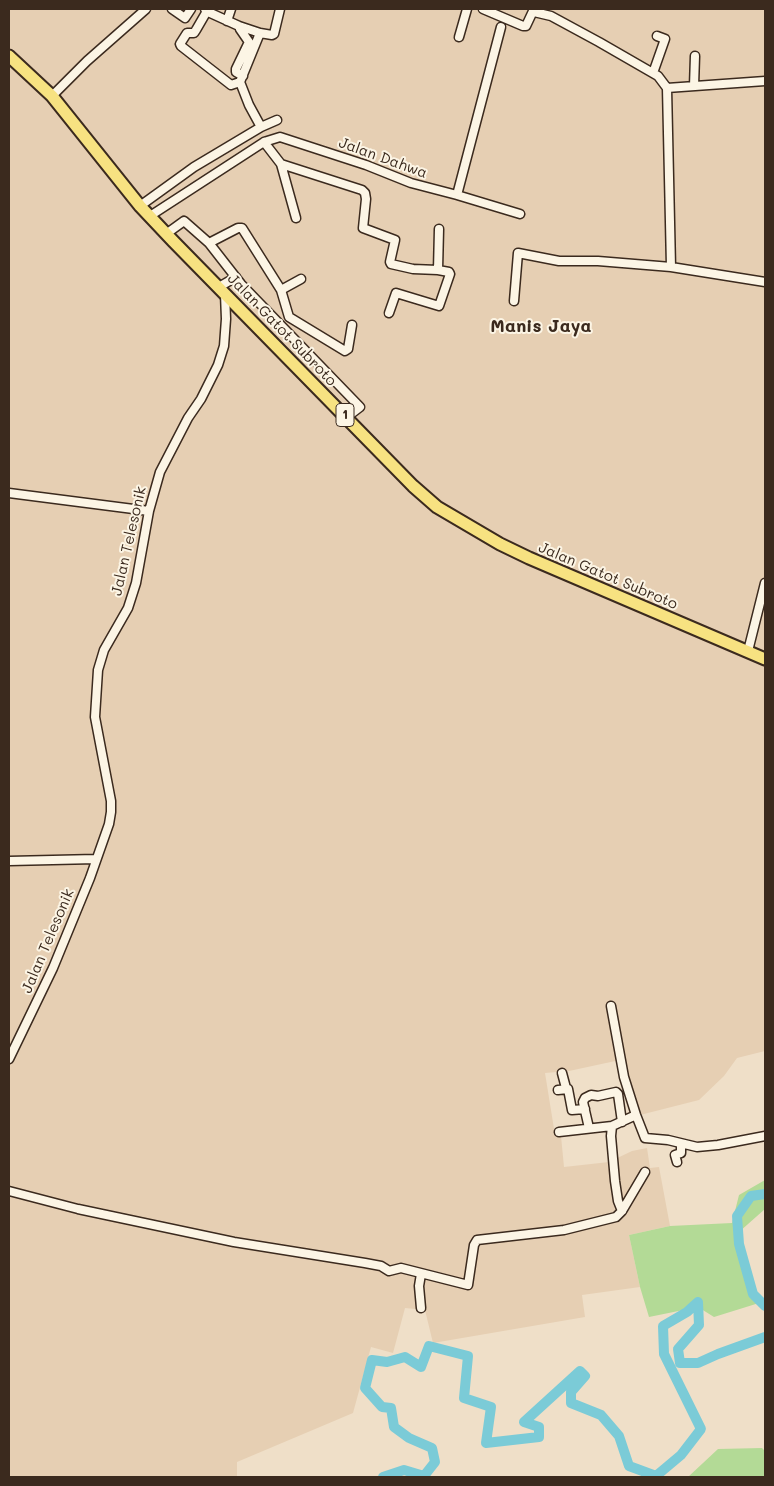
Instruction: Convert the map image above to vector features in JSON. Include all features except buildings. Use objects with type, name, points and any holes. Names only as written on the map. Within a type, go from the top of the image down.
[{"type":"highway","name":"Jalan Gatot Subroto","points":[[9,56],[35,78],[52,96],[140,206],[166,234],[413,486],[437,507],[500,544],[563,574],[765,659]]},
{"type":"street","points":[[52,96],[120,31],[146,9]]},
{"type":"street","points":[[172,9],[185,18],[191,9]]},
{"type":"street","points":[[227,21],[231,9]]},
{"type":"street","points":[[260,33],[242,79],[233,86],[180,44],[187,33],[196,30],[206,10],[239,26],[273,35],[280,9]]},
{"type":"street","points":[[459,37],[467,9]]},
{"type":"street","points":[[486,10],[523,26],[526,26],[534,11],[551,16],[658,76],[667,88],[671,267]]},
{"type":"street","points":[[239,26],[249,42],[236,72],[242,79],[249,104],[261,127]]},
{"type":"street","points":[[457,195],[501,27]]},
{"type":"street","points":[[653,73],[665,39],[657,36]]},
{"type":"street","points":[[694,86],[695,56]]},
{"type":"street","points":[[667,88],[765,81]]},
{"type":"street","points":[[140,206],[194,167],[261,127],[278,120]]},
{"type":"street","name":"Jalan Dahwa","points":[[150,216],[264,142],[280,137],[382,171],[411,183],[520,214]]},
{"type":"street","points":[[264,142],[281,164],[296,218]]},
{"type":"street","points":[[281,164],[362,190],[365,193],[366,199],[362,228],[395,240],[390,264],[413,269],[449,272],[450,274],[439,306],[396,294],[390,313]]},
{"type":"street","points":[[166,234],[184,222],[209,243],[236,277],[360,407],[347,417]]},
{"type":"street","points":[[209,243],[238,228],[242,228],[282,290],[289,317],[345,351],[348,349],[352,326]]},
{"type":"street","points":[[438,270],[439,229]]},
{"type":"street","points":[[514,301],[518,252],[559,261],[598,261],[671,267],[765,282]]},
{"type":"street","points":[[222,290],[236,277]]},
{"type":"street","points":[[282,290],[301,279]]},
{"type":"street","name":"Jalan Telesonik","points":[[9,1059],[53,968],[107,830],[111,810],[95,717],[98,670],[104,650],[128,608],[134,590],[149,511],[164,460],[201,399],[224,346],[226,318],[222,290]]},
{"type":"street","points":[[9,493],[149,511]]},
{"type":"street","points":[[748,651],[765,583]]},
{"type":"street","points":[[9,861],[96,859]]},
{"type":"street","points":[[610,1006],[624,1077],[645,1138],[706,1147],[765,1136]]},
{"type":"street","points":[[562,1073],[562,1089],[568,1089],[572,1110],[584,1109]]},
{"type":"street","points":[[589,1128],[583,1102],[588,1096],[616,1092],[618,1094],[622,1122]]},
{"type":"street","points":[[559,1132],[612,1126],[636,1115]]},
{"type":"street","points":[[612,1126],[611,1136],[615,1181],[618,1201],[622,1211]]},
{"type":"street","points":[[660,1140],[662,1149]]},
{"type":"street","points":[[677,1162],[675,1155],[681,1153],[681,1144]]},
{"type":"street","points":[[9,1191],[78,1209],[234,1242],[365,1263],[381,1266],[389,1270],[401,1268],[468,1285],[474,1245],[478,1240],[564,1230],[616,1217],[622,1211],[646,1172]]},
{"type":"street","points":[[421,1274],[419,1286],[421,1308]]},
{"type":"shaded area","points":[[9,9],[765,9],[765,1051],[737,1058],[724,1076],[699,1100],[636,1116],[620,1060],[569,1071],[545,1073],[555,1135],[561,1136],[564,1167],[609,1162],[632,1151],[647,1148],[650,1168],[659,1167],[670,1226],[629,1235],[640,1287],[582,1295],[585,1317],[433,1343],[425,1310],[405,1308],[393,1353],[371,1347],[353,1413],[237,1462],[237,1477],[9,1477]]},
{"type":"green space","points":[[765,1180],[765,1209],[739,1232],[759,1303],[714,1317],[698,1307],[649,1317],[640,1287],[629,1235],[670,1226],[732,1223],[739,1195]]},
{"type":"green space","points":[[762,1448],[765,1451],[765,1477],[688,1477],[718,1449]]},
{"type":"waterway","points":[[765,1194],[751,1196],[737,1216],[739,1244],[753,1294],[765,1306]]},
{"type":"waterway","points":[[383,1477],[404,1470],[424,1476],[435,1462],[432,1448],[409,1438],[394,1427],[391,1408],[382,1407],[365,1388],[372,1360],[387,1362],[405,1357],[421,1367],[429,1346],[468,1356],[464,1398],[491,1407],[486,1443],[539,1437],[539,1427],[524,1422],[580,1371],[585,1376],[571,1392],[571,1403],[601,1415],[619,1436],[629,1466],[656,1476],[681,1455],[701,1429],[664,1354],[663,1326],[687,1312],[698,1302],[699,1325],[678,1349],[680,1363],[698,1363],[765,1337]]},
{"type":"district","name":"Manis Jaya","points":[[541,326]]}]
